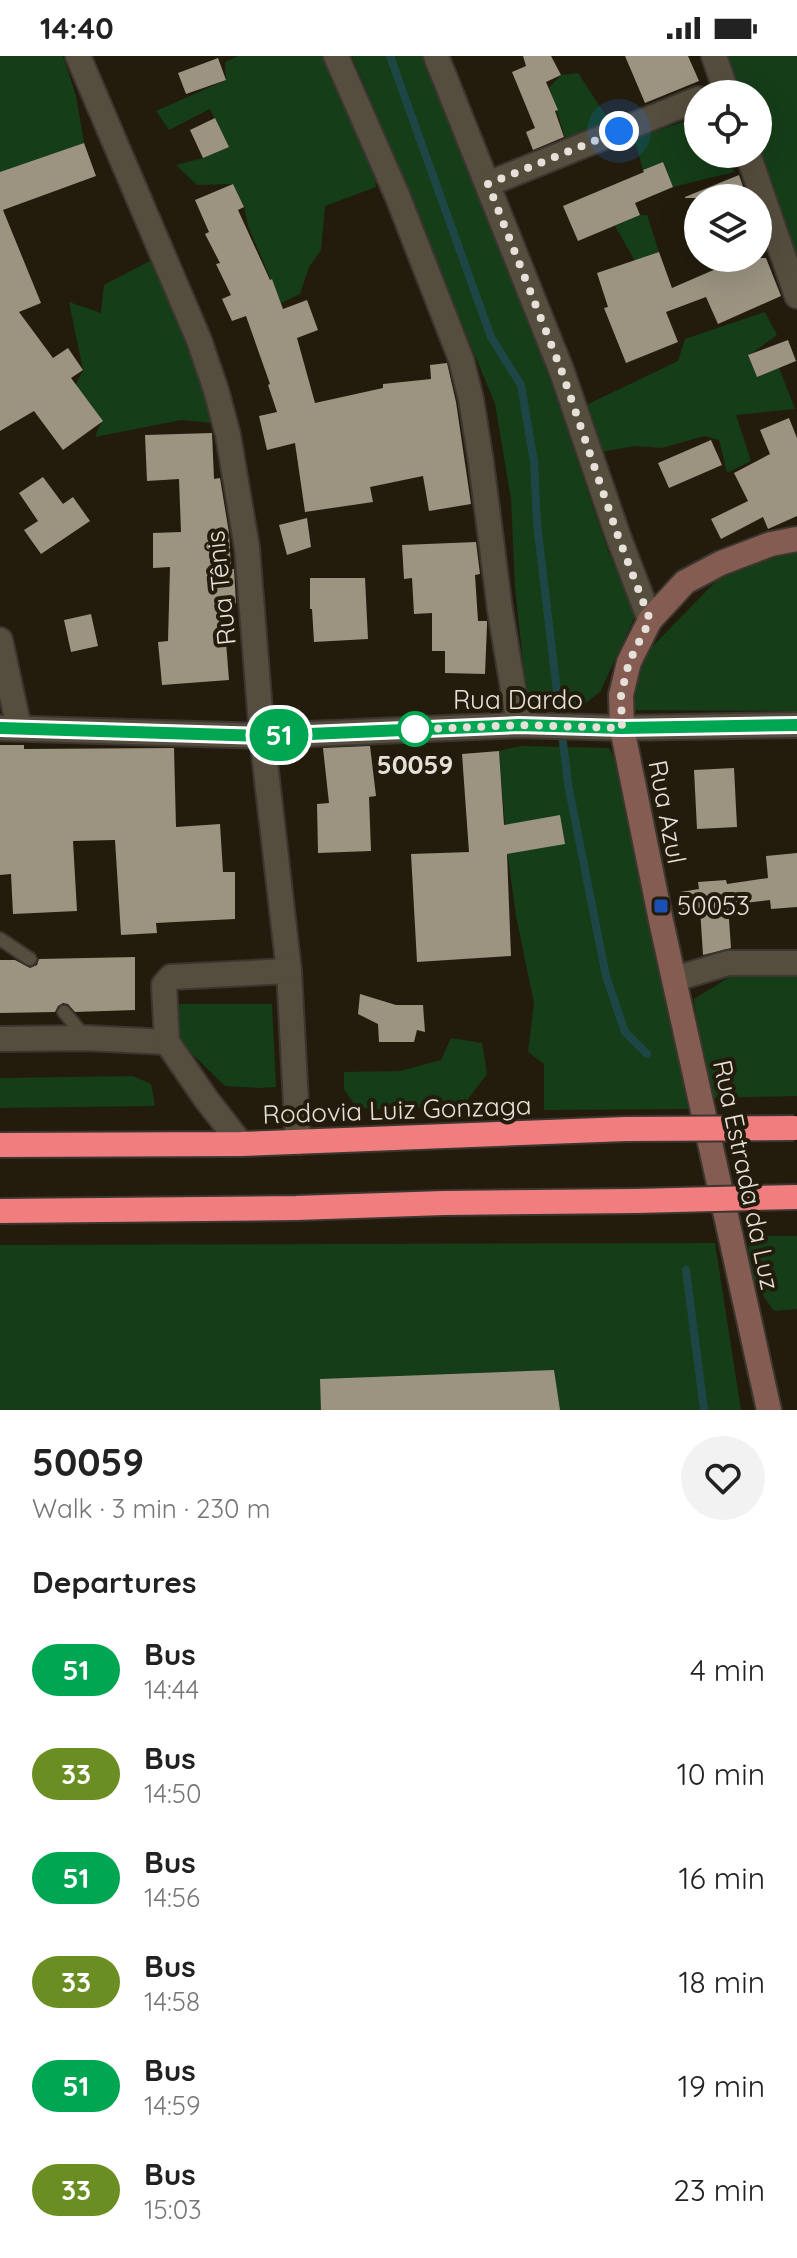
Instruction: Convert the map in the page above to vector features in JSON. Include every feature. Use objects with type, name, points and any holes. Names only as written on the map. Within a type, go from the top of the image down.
[{"type":"highway","name":"Rodovia Luiz Gonzaga","points":[[0,1145],[241,1144],[626,1129],[796,1128]]},
{"type":"highway","points":[[0,1211],[797,1197]]},
{"type":"main road","name":"Rua Azul","points":[[677,989],[622,728],[621,695],[629,662],[650,620],[685,582],[721,563],[771,544],[797,539]]},
{"type":"main road","name":"Rua Estrada da Luz","points":[[677,989],[769,1410]]},
{"type":"street","name":"Rua Tênis","points":[[78,56],[199,340],[228,435],[247,548],[262,736],[289,971],[298,1142]]},
{"type":"street","points":[[336,56],[397,195],[461,359],[479,449],[500,610],[531,725]]},
{"type":"street","points":[[436,56],[562,372],[650,620]]},
{"type":"street","points":[[714,56],[719,80]]},
{"type":"street","points":[[488,184],[684,105]]},
{"type":"street","points":[[753,168],[797,296]]},
{"type":"street","points":[[0,640],[9,728]]},
{"type":"street","name":"Rua Dardo","points":[[9,728],[262,736],[531,725],[622,728],[797,725]]},
{"type":"street","points":[[677,989],[728,963],[797,963]]},
{"type":"street","points":[[241,1144],[167,1042],[164,985],[171,977],[289,971]]},
{"type":"street","points":[[0,1039],[86,1038],[167,1042]]},
{"type":"lane","points":[[0,939],[30,959]]},
{"type":"lane","points":[[64,1012],[86,1038]]},
{"type":"green space","points":[[0,56],[63,56],[76,96],[84,143],[0,174]]},
{"type":"green space","points":[[238,56],[328,56],[370,148],[376,187],[325,206],[321,250],[309,267],[300,294],[281,303],[233,184],[197,185],[176,165],[229,147],[210,109],[169,130],[156,111],[226,80],[225,62]]},
{"type":"green space","points":[[352,56],[423,56],[476,191],[520,291],[608,551],[636,614],[600,692],[578,709],[527,702],[515,586],[511,499],[495,404]]},
{"type":"green space","points":[[710,56],[797,56],[797,266],[772,194],[772,184],[768,184],[763,168],[772,168],[772,80],[719,80]]},
{"type":"green space","points":[[578,73],[612,125],[569,148],[549,88],[561,75]]},
{"type":"green space","points":[[684,122],[684,168],[732,168],[734,172],[673,187],[663,162],[643,170],[634,138]]},
{"type":"green space","points":[[647,215],[659,252],[635,261],[615,226]]},
{"type":"green space","points":[[150,261],[181,323],[213,423],[181,420],[95,437],[102,420],[75,386],[83,370],[69,302],[101,313],[104,285]]},
{"type":"green space","points":[[765,312],[777,335],[748,356],[757,377],[779,368],[795,409],[736,415],[751,461],[727,473],[719,440],[704,436],[662,448],[635,446],[600,452],[582,407],[678,361],[685,339]]},
{"type":"green space","points":[[780,553],[797,553],[797,711],[630,710],[643,656],[722,575]]},
{"type":"green space","points":[[521,746],[609,748],[624,776],[691,1109],[544,1110],[544,1064],[528,1052],[534,1003],[516,916],[499,751]]},
{"type":"green space","points":[[733,975],[797,975],[797,1096],[706,1098],[694,999]]},
{"type":"green space","points":[[170,1004],[272,1004],[276,1087],[225,1086],[172,1034]]},
{"type":"green space","points":[[451,1038],[482,1043],[487,1074],[462,1107],[356,1107],[344,1089],[344,1072],[400,1071],[441,1060]]},
{"type":"green space","points":[[133,1076],[151,1084],[155,1106],[0,1108],[0,1078]]},
{"type":"green space","points":[[748,1236],[797,1236],[797,1309],[774,1311],[750,1277]]},
{"type":"green space","points":[[715,1243],[741,1410],[0,1410],[0,1245]]},
{"type":"building","points":[[523,56],[551,56],[561,75],[546,82],[558,110],[555,111],[564,137],[533,150],[526,132],[535,128],[512,72],[526,66]]},
{"type":"building","points":[[625,56],[688,56],[699,80],[684,80],[684,87],[645,103]]},
{"type":"building","points":[[218,58],[226,80],[186,94],[178,73]]},
{"type":"building","points":[[215,118],[229,147],[203,158],[190,130]]},
{"type":"building","points":[[84,143],[96,176],[3,210],[41,303],[19,312],[53,358],[68,348],[83,370],[71,378],[103,421],[63,450],[34,411],[0,431],[0,172]]},
{"type":"building","points":[[663,162],[673,187],[635,203],[640,215],[578,241],[563,206]]},
{"type":"building","points":[[739,175],[742,184],[717,184]]},
{"type":"building","points":[[233,184],[244,207],[238,210],[272,279],[283,309],[307,300],[318,330],[297,338],[315,403],[383,388],[383,384],[431,379],[430,365],[447,363],[471,504],[429,511],[423,476],[370,487],[373,502],[305,512],[295,443],[267,450],[259,416],[277,412],[270,384],[246,316],[232,321],[222,299],[231,295],[216,264],[220,263],[205,234],[209,232],[195,200]]},
{"type":"building","points":[[659,252],[672,288],[709,272],[772,272],[781,296],[718,324],[706,297],[666,312],[678,342],[626,363],[604,308],[608,307],[597,273]]},
{"type":"building","points":[[788,340],[796,361],[757,377],[748,355]]},
{"type":"building","points":[[789,418],[797,438],[797,516],[768,529],[763,517],[721,539],[711,519],[748,501],[734,473],[770,454],[760,430]]},
{"type":"building","points":[[212,433],[214,479],[220,478],[231,569],[234,569],[236,604],[223,604],[229,680],[162,685],[158,642],[168,641],[170,567],[153,568],[153,533],[181,532],[179,479],[147,481],[145,435]]},
{"type":"building","points":[[711,440],[722,465],[669,488],[658,463]]},
{"type":"building","points":[[43,477],[63,504],[73,497],[90,521],[41,554],[24,530],[38,521],[19,493]]},
{"type":"building","points":[[307,518],[311,547],[287,555],[279,525]]},
{"type":"building","points":[[476,542],[480,574],[475,575],[478,621],[487,621],[485,674],[445,673],[445,651],[432,651],[432,613],[414,614],[412,578],[404,579],[402,545]]},
{"type":"building","points":[[310,578],[365,578],[368,639],[314,642]]},
{"type":"building","points":[[91,614],[98,646],[71,652],[64,620]]},
{"type":"building","points":[[0,745],[24,745],[24,749],[174,748],[176,827],[220,824],[223,872],[235,872],[235,919],[156,923],[157,933],[121,935],[115,840],[73,841],[77,911],[13,914],[11,874],[0,875]]},
{"type":"building","points":[[370,746],[376,796],[369,797],[371,851],[318,853],[317,804],[329,803],[323,748]]},
{"type":"building","points":[[499,751],[504,825],[560,815],[565,844],[507,854],[511,956],[417,962],[411,854],[469,852],[462,754]]},
{"type":"building","points":[[734,768],[737,827],[697,829],[694,770]]},
{"type":"building","points":[[797,853],[797,907],[771,909],[770,900],[728,905],[731,948],[703,955],[700,908],[682,911],[680,892],[699,889],[698,882],[726,880],[727,884],[768,878],[766,856]]},
{"type":"building","points":[[135,957],[135,1010],[75,1012],[63,1003],[55,1012],[0,1013],[0,960],[15,960],[30,968],[37,965],[39,959]]},
{"type":"building","points":[[360,994],[396,1005],[423,1005],[425,1032],[417,1030],[414,1042],[379,1042],[378,1024],[358,1014]]},
{"type":"building","points":[[554,1370],[560,1410],[321,1410],[320,1379]]},
{"type":"waterway","points":[[390,56],[491,337],[521,385],[534,462],[537,524],[568,784],[606,976],[625,1032],[647,1054]]},
{"type":"waterway","points":[[686,1270],[704,1410]]},
{"type":"bus line","name":"51","points":[[0,728],[262,736],[519,725],[622,728],[797,725]]},
{"type":"place","name":"50059","points":[[415,729]]},
{"type":"place","name":"50053","points":[[661,906]]},
{"type":"route","points":[[415,729],[405,730],[519,725],[622,728],[621,695],[629,662],[650,620],[562,372],[488,184],[619,131]]}]
